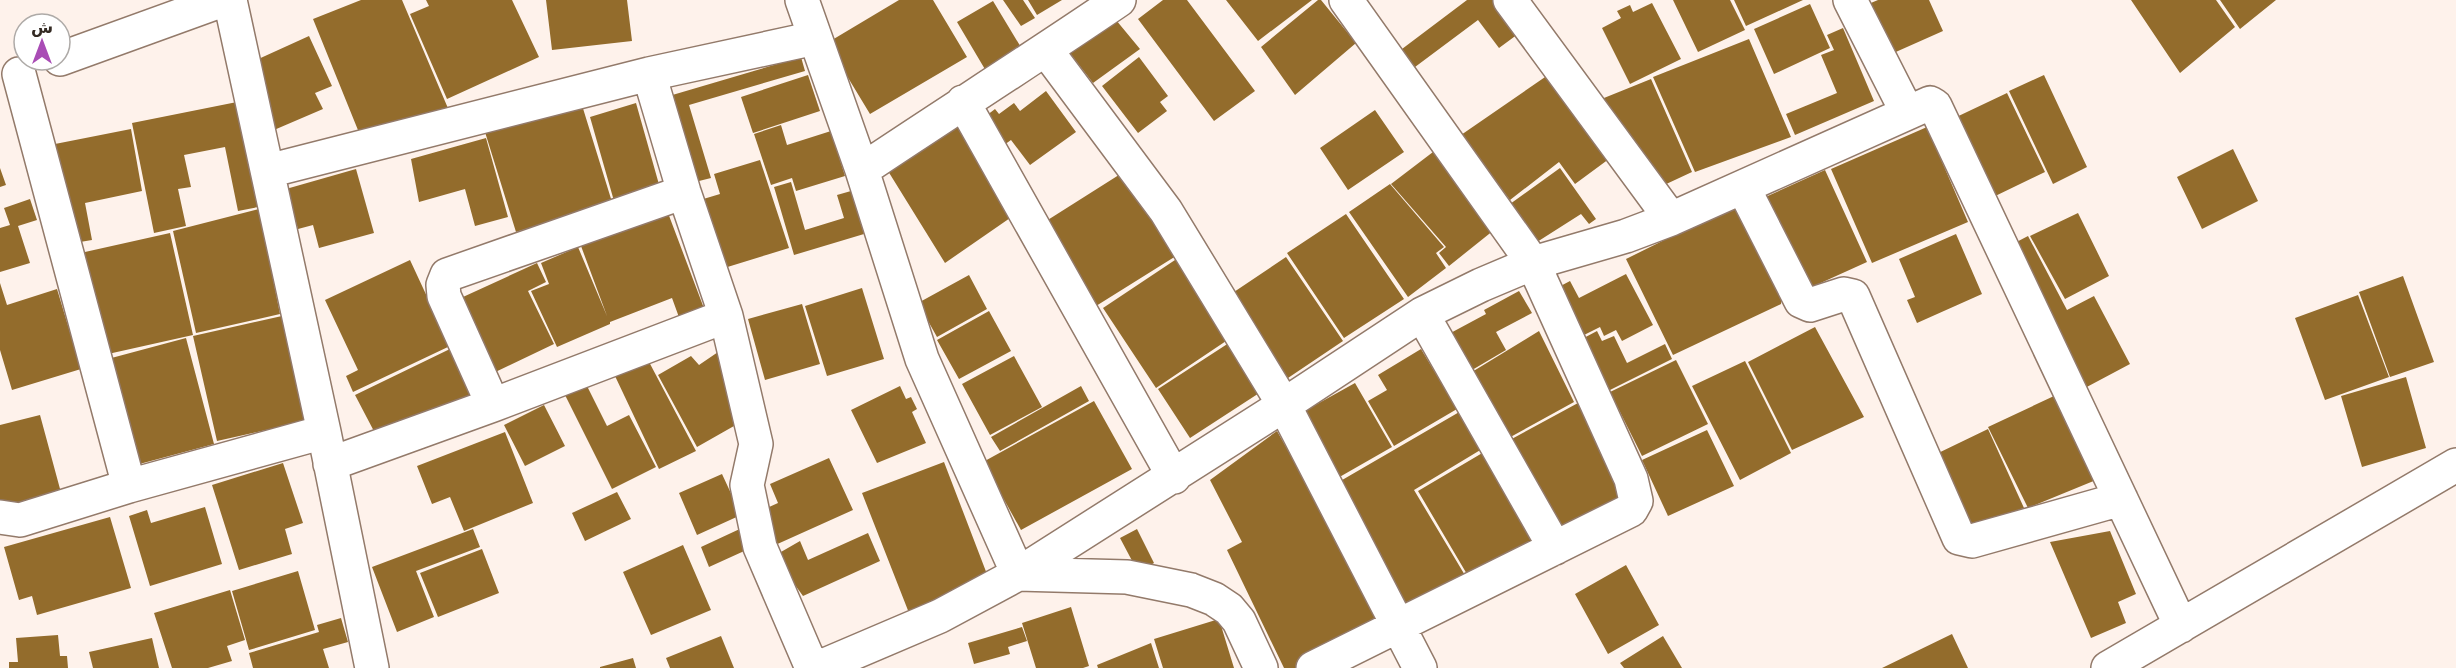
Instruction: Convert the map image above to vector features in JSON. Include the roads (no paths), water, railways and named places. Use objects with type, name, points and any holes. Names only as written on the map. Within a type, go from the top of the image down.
[{"type":"street","points":[[72,54],[223,0]]},
{"type":"street","points":[[230,0],[324,432],[372,668]]},
{"type":"street","points":[[802,0],[862,170],[922,359],[1018,574]]},
{"type":"street","points":[[862,170],[1119,0]]},
{"type":"street","points":[[1313,668],[1631,510],[1636,501],[1631,479],[1533,263],[1346,0]]},
{"type":"street","points":[[1510,0],[1671,219]]},
{"type":"street","points":[[1850,0],[1907,112]]},
{"type":"street","points":[[268,171],[649,74],[815,38]]},
{"type":"street","points":[[1046,50],[1166,211],[1284,405],[1396,626],[1420,668]]},
{"type":"street","points":[[649,74],[684,192],[726,316],[756,444],[747,485],[760,547],[812,668]]},
{"type":"street","points":[[10,77],[129,486]]},
{"type":"street","points":[[963,102],[1174,477]]},
{"type":"street","points":[[818,668],[940,616],[1018,574],[1174,477],[1422,314],[1533,263],[1626,236],[1671,219],[1930,103],[1935,106],[2181,626]]},
{"type":"street","points":[[1743,187],[1801,301],[1810,305],[1844,294],[1853,296],[1959,538],[1972,541],[2121,499]]},
{"type":"street","points":[[493,405],[444,296],[443,285],[447,275],[684,192]]},
{"type":"street","points":[[1422,314],[1555,548]]},
{"type":"street","points":[[330,464],[726,316]]},
{"type":"street","points":[[0,517],[20,520],[129,486],[324,432]]},
{"type":"street","points":[[2108,668],[2456,465]]},
{"type":"street","points":[[1018,574],[1127,577],[1191,590],[1214,598],[1229,609],[1239,621],[1261,668]]}]
